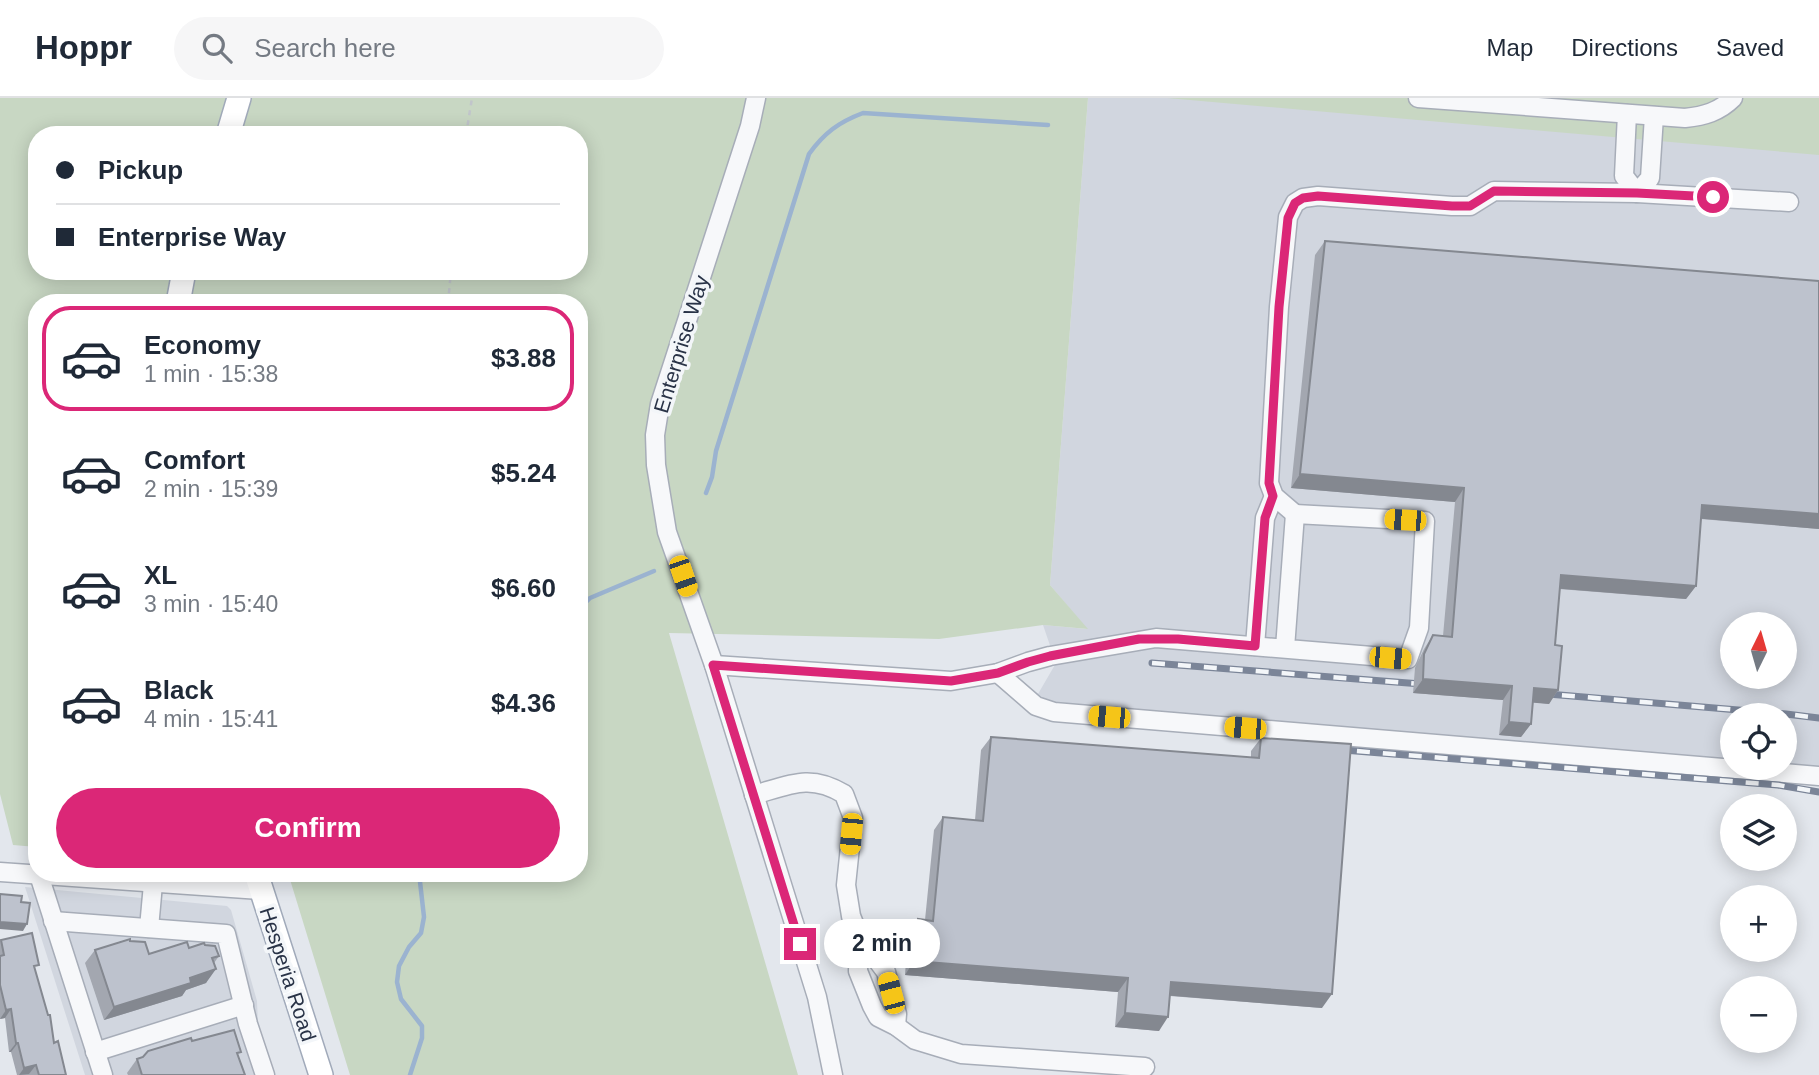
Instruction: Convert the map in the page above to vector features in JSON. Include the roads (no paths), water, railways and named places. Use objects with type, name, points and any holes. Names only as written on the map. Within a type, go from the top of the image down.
[{"type":"main road","points":[[231,126],[239,98]]},
{"type":"main road","name":"Hesperia Road","points":[[259,882],[321,1075]]},
{"type":"street","name":"Enterprise Way","points":[[756,98],[750,126],[660,404],[655,435],[660,498],[667,532],[713,665],[817,997],[833,1075]]},
{"type":"street","points":[[1418,98],[1685,118],[1704,116],[1724,107],[1733,98]]},
{"type":"street","points":[[1627,114],[1624,176],[1637,193]]},
{"type":"street","points":[[1637,193],[1650,178],[1654,116]]},
{"type":"street","points":[[713,665],[951,681],[998,673],[1028,662],[1139,639],[1178,639],[1408,659],[1419,628],[1425,521],[1294,513],[1273,496],[1269,483],[1279,307],[1288,218],[1295,203],[1303,198],[1318,196],[1470,206],[1494,191],[1637,193],[1789,202]]},
{"type":"street","points":[[1255,646],[1265,518],[1273,496]]},
{"type":"street","points":[[1284,648],[1294,513]]},
{"type":"street","points":[[998,673],[1036,706],[1054,712],[1819,776]]},
{"type":"street","points":[[754,795],[806,781],[823,782],[844,794],[853,818],[846,885],[859,936],[858,971],[878,1017],[915,1040],[961,1054],[1145,1066]]},
{"type":"street","points":[[0,872],[28,874]]},
{"type":"street","points":[[41,882],[103,1075]]},
{"type":"street","points":[[128,882],[224,882]]},
{"type":"street","points":[[149,928],[153,884]]},
{"type":"street","points":[[53,921],[226,934],[265,1075]]},
{"type":"street","points":[[859,936],[886,972],[897,1014],[896,1026]]},
{"type":"street","points":[[96,1052],[244,1005]]},
{"type":"waterway","points":[[706,493],[712,477],[716,451],[809,154],[820,140],[839,124],[863,113],[1048,125]]},
{"type":"waterway","points":[[588,600],[654,571]]},
{"type":"waterway","points":[[410,1075],[422,1038],[422,1026],[401,999],[397,982],[399,966],[409,947],[421,933],[424,917],[420,882]]},
{"type":"railway","points":[[1152,663],[1434,685]]},
{"type":"railway","points":[[1536,693],[1819,718]]},
{"type":"railway","points":[[1331,749],[1778,785],[1819,792]]}]
